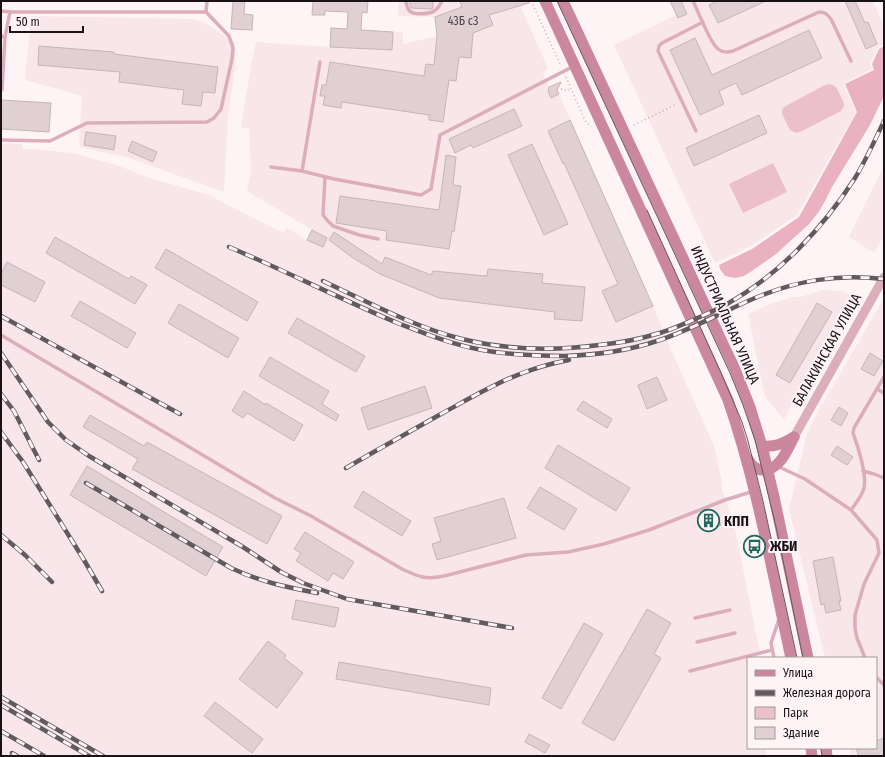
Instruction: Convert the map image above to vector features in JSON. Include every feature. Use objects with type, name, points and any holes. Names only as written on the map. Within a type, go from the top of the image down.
[{"type":"main road","points":[[545,1],[712,362],[728,400],[755,491],[791,657]]},
{"type":"main road","name":"ИНДУСТРИАЛЬНАЯ УЛИЦА","points":[[563,1],[734,367],[750,408],[762,446],[772,468],[808,657]]},
{"type":"main road","points":[[742,443],[752,466],[759,470],[772,468],[785,455],[794,437]]},
{"type":"main road","points":[[762,446],[779,445],[794,437]]},
{"type":"street","name":"БАЛАКИНСКАЯ УЛИЦА","points":[[794,437],[884,277]]},
{"type":"lane","points":[[206,12],[207,1]]},
{"type":"lane","points":[[406,1],[410,12],[430,13],[439,7],[442,1]]},
{"type":"lane","points":[[693,1],[713,42],[718,49],[726,52],[733,52],[819,12],[823,12],[831,19],[851,62]]},
{"type":"lane","points":[[1,11],[206,12],[229,36],[233,48],[221,109],[214,118],[207,122],[87,123],[50,141],[1,140]]},
{"type":"lane","points":[[2,90],[3,37],[10,12]]},
{"type":"lane","points":[[696,131],[658,51],[659,46],[662,43],[703,22]]},
{"type":"lane","points":[[302,171],[320,62]]},
{"type":"lane","points":[[271,168],[302,171],[325,177],[421,195],[432,189],[440,135],[574,65]]},
{"type":"lane","points":[[325,177],[323,215],[327,220],[333,226],[378,239]]},
{"type":"lane","points":[[1,335],[275,498],[311,516],[416,576],[435,578],[526,555],[568,552],[604,544],[649,530],[725,500],[755,491]]},
{"type":"lane","points":[[851,510],[862,495],[864,488],[863,471],[854,428],[884,377]]},
{"type":"lane","points":[[877,389],[884,393]]},
{"type":"lane","points":[[772,468],[805,478],[851,510],[877,540],[879,553],[864,584],[855,615],[857,638],[865,657]]},
{"type":"lane","points":[[863,471],[884,478]]},
{"type":"lane","points":[[695,618],[730,610]]},
{"type":"lane","points":[[774,657],[770,643],[781,612]]},
{"type":"lane","points":[[697,642],[735,633]]},
{"type":"lane","points":[[690,671],[772,650]]},
{"type":"path","points":[[561,89],[568,91],[570,87]]},
{"type":"path","points":[[634,125],[682,101]]},
{"type":"shaded area","points":[[399,1],[518,1],[548,68],[543,74],[549,87],[555,85],[559,87],[557,90],[714,446],[722,482],[722,489],[735,529],[761,657],[747,657],[747,749],[766,749],[766,756],[1,756],[1,143],[22,144],[23,149],[72,153],[117,165],[147,177],[209,195],[283,233],[287,228],[307,240],[312,230],[247,191],[251,169],[249,129],[241,127],[256,42],[330,47],[331,29],[403,32],[403,44],[437,36],[435,17],[398,16]]},
{"type":"shaded area","points":[[873,1],[884,26],[884,44],[878,47],[870,64],[872,69],[843,84],[856,112],[797,215],[751,246],[715,263],[614,45],[676,15],[670,2]]},
{"type":"shaded area","points":[[31,16],[194,19],[209,25],[235,43],[235,66],[228,118],[224,192],[129,158],[80,147],[82,96],[25,80]]},
{"type":"shaded area","points":[[884,46],[884,96],[870,125],[818,213],[809,224],[776,254],[752,271],[744,276],[735,278],[725,276],[719,265],[752,249],[799,217],[857,112],[845,84],[874,70],[872,64],[879,49]]},
{"type":"shaded area","points":[[884,165],[884,235],[874,253],[849,237]]},
{"type":"shaded area","points":[[823,290],[841,291],[853,297],[784,419],[765,397],[748,314],[770,304]]},
{"type":"shaded area","points":[[884,298],[884,756],[851,756],[850,749],[877,749],[877,657],[825,657],[789,509],[807,433]]},
{"type":"green space","points":[[829,84],[836,87],[844,103],[841,111],[802,131],[796,133],[790,130],[782,114],[784,107]]},
{"type":"green space","points":[[773,163],[787,192],[743,213],[729,184]]},
{"type":"building","points":[[233,1],[245,1],[244,14],[253,15],[252,30],[231,29]]},
{"type":"building","points":[[313,1],[368,1],[367,13],[362,12],[361,30],[393,32],[392,50],[330,47],[331,28],[347,29],[348,12],[325,11],[325,15],[312,15]]},
{"type":"building","points":[[409,1],[433,1],[433,8],[411,8]]},
{"type":"building","points":[[460,1],[529,1],[529,3],[489,15],[493,25],[473,33],[471,58],[459,57],[456,81],[449,80],[443,122],[429,120],[429,115],[342,102],[341,108],[323,105],[325,96],[320,96],[322,85],[326,85],[330,62],[424,76],[426,64],[434,65],[437,36],[435,17],[462,7]]},
{"type":"building","points":[[670,1],[681,1],[687,14],[678,18]]},
{"type":"building","points":[[717,1],[766,1],[718,23],[709,5]]},
{"type":"building","points":[[845,1],[855,1],[865,23],[868,22],[877,44],[866,49]]},
{"type":"building","points":[[809,30],[822,58],[742,95],[736,83],[719,91],[724,104],[700,115],[670,50],[695,38],[712,75]]},
{"type":"building","points":[[39,46],[114,52],[114,54],[218,67],[215,93],[203,92],[201,106],[182,104],[184,90],[119,82],[120,72],[38,65]]},
{"type":"building","points":[[561,82],[557,90],[559,94],[551,98],[548,91],[549,87]]},
{"type":"building","points":[[1,100],[51,103],[49,132],[1,129]]},
{"type":"building","points":[[514,109],[522,126],[473,148],[471,145],[455,153],[449,139]]},
{"type":"building","points":[[759,115],[767,133],[694,166],[686,148]]},
{"type":"building","points":[[570,120],[653,306],[616,322],[602,291],[618,284],[564,163],[563,164],[548,131]]},
{"type":"building","points":[[86,132],[116,136],[114,150],[84,145]]},
{"type":"building","points":[[132,141],[157,152],[153,162],[128,151]]},
{"type":"building","points":[[532,144],[568,224],[544,235],[508,155]]},
{"type":"building","points":[[446,155],[456,157],[453,185],[461,186],[454,232],[452,231],[449,249],[386,240],[387,231],[336,223],[340,196],[439,210]]},
{"type":"building","points":[[312,230],[327,238],[323,247],[307,240]]},
{"type":"building","points":[[334,232],[382,264],[385,257],[431,275],[433,271],[487,276],[488,269],[543,274],[542,283],[585,287],[582,321],[554,319],[555,312],[439,298],[380,274],[353,258],[329,240]]},
{"type":"building","points":[[55,237],[129,279],[131,276],[147,285],[135,304],[46,253]]},
{"type":"building","points":[[166,249],[258,302],[247,321],[155,268]]},
{"type":"building","points":[[7,262],[45,282],[35,302],[1,285],[1,274]]},
{"type":"building","points":[[80,301],[136,333],[127,348],[71,316]]},
{"type":"building","points":[[817,303],[832,312],[790,383],[776,375]]},
{"type":"building","points":[[179,304],[239,338],[228,358],[168,323]]},
{"type":"building","points":[[297,318],[365,356],[356,372],[288,333]]},
{"type":"building","points":[[870,353],[883,361],[874,376],[861,369]]},
{"type":"building","points":[[270,357],[329,391],[322,404],[339,415],[336,421],[259,376]]},
{"type":"building","points":[[657,377],[667,400],[647,409],[638,385]]},
{"type":"building","points":[[425,386],[432,408],[368,430],[361,408]]},
{"type":"building","points":[[244,391],[303,425],[294,441],[247,413],[243,418],[232,411]]},
{"type":"building","points":[[583,401],[612,419],[607,428],[577,410]]},
{"type":"building","points":[[839,407],[848,413],[841,426],[831,420]]},
{"type":"building","points":[[90,415],[144,446],[147,442],[282,516],[267,544],[132,469],[138,459],[83,427]]},
{"type":"building","points":[[558,445],[630,488],[616,511],[545,468]]},
{"type":"building","points":[[837,446],[853,457],[847,465],[831,455]]},
{"type":"building","points":[[87,466],[223,547],[206,576],[70,495]]},
{"type":"building","points":[[540,487],[577,509],[564,530],[527,508]]},
{"type":"building","points":[[363,491],[411,521],[402,536],[354,507]]},
{"type":"building","points":[[504,498],[516,538],[437,560],[432,544],[441,541],[434,518]]},
{"type":"building","name":"КПП","points":[[711,513],[712,516],[717,514],[721,525],[705,531],[703,524],[700,525],[697,518]]},
{"type":"building","points":[[305,532],[354,562],[343,579],[333,573],[328,581],[296,561],[301,553],[294,549]]},
{"type":"building","points":[[833,557],[841,601],[839,601],[841,610],[826,613],[824,604],[821,605],[813,561]]},
{"type":"building","points":[[296,600],[339,608],[335,627],[292,619]]},
{"type":"building","points":[[647,609],[671,623],[654,654],[661,658],[614,741],[582,723]]},
{"type":"building","points":[[584,623],[603,634],[561,709],[542,698]]},
{"type":"building","points":[[268,641],[286,655],[284,658],[303,673],[277,708],[239,679]]},
{"type":"building","points":[[339,662],[491,688],[489,705],[336,679]]},
{"type":"building","points":[[215,702],[263,739],[252,753],[204,716]]},
{"type":"building","points":[[529,734],[550,745],[545,753],[525,742]]},
{"type":"building","points":[[884,738],[884,756],[859,756],[856,749],[877,749],[877,741]]},
{"type":"tram line","points":[[557,1],[730,373],[743,405],[755,440],[777,531],[803,657]]},
{"type":"tram line","points":[[647,210],[742,422],[763,501],[797,657]]},
{"type":"tram line","points":[[821,749],[822,756]]},
{"type":"railway","points":[[323,281],[426,328],[479,343],[548,349],[582,347],[635,340],[679,326],[727,304],[746,292],[782,265],[814,232],[842,197],[863,164],[884,121]]},
{"type":"railway","points":[[229,247],[378,315],[430,335],[482,350],[534,355],[588,355],[623,350],[670,337],[755,298],[787,287],[834,278],[850,277],[884,279]]},
{"type":"railway","points":[[1,316],[180,414]]},
{"type":"railway","points":[[1,353],[48,422],[66,440],[89,456],[243,547],[281,572],[303,583],[347,599],[512,628]]},
{"type":"railway","points":[[346,468],[503,381],[534,369],[569,360]]},
{"type":"railway","points":[[1,394],[14,411],[39,460]]},
{"type":"railway","points":[[1,432],[23,462],[102,591]]},
{"type":"railway","points":[[86,483],[231,568],[263,580],[317,593]]},
{"type":"railway","points":[[1,535],[25,555],[52,582]]},
{"type":"railway","points":[[1,697],[103,756]]},
{"type":"railway","points":[[1,705],[89,756]]},
{"type":"railway","points":[[1,731],[44,756]]},
{"type":"railway","points":[[12,753],[17,756]]},
{"type":"place","name":"КПП","points":[[709,521]]},
{"type":"place","name":"ЖБИ","points":[[754,546]]}]
